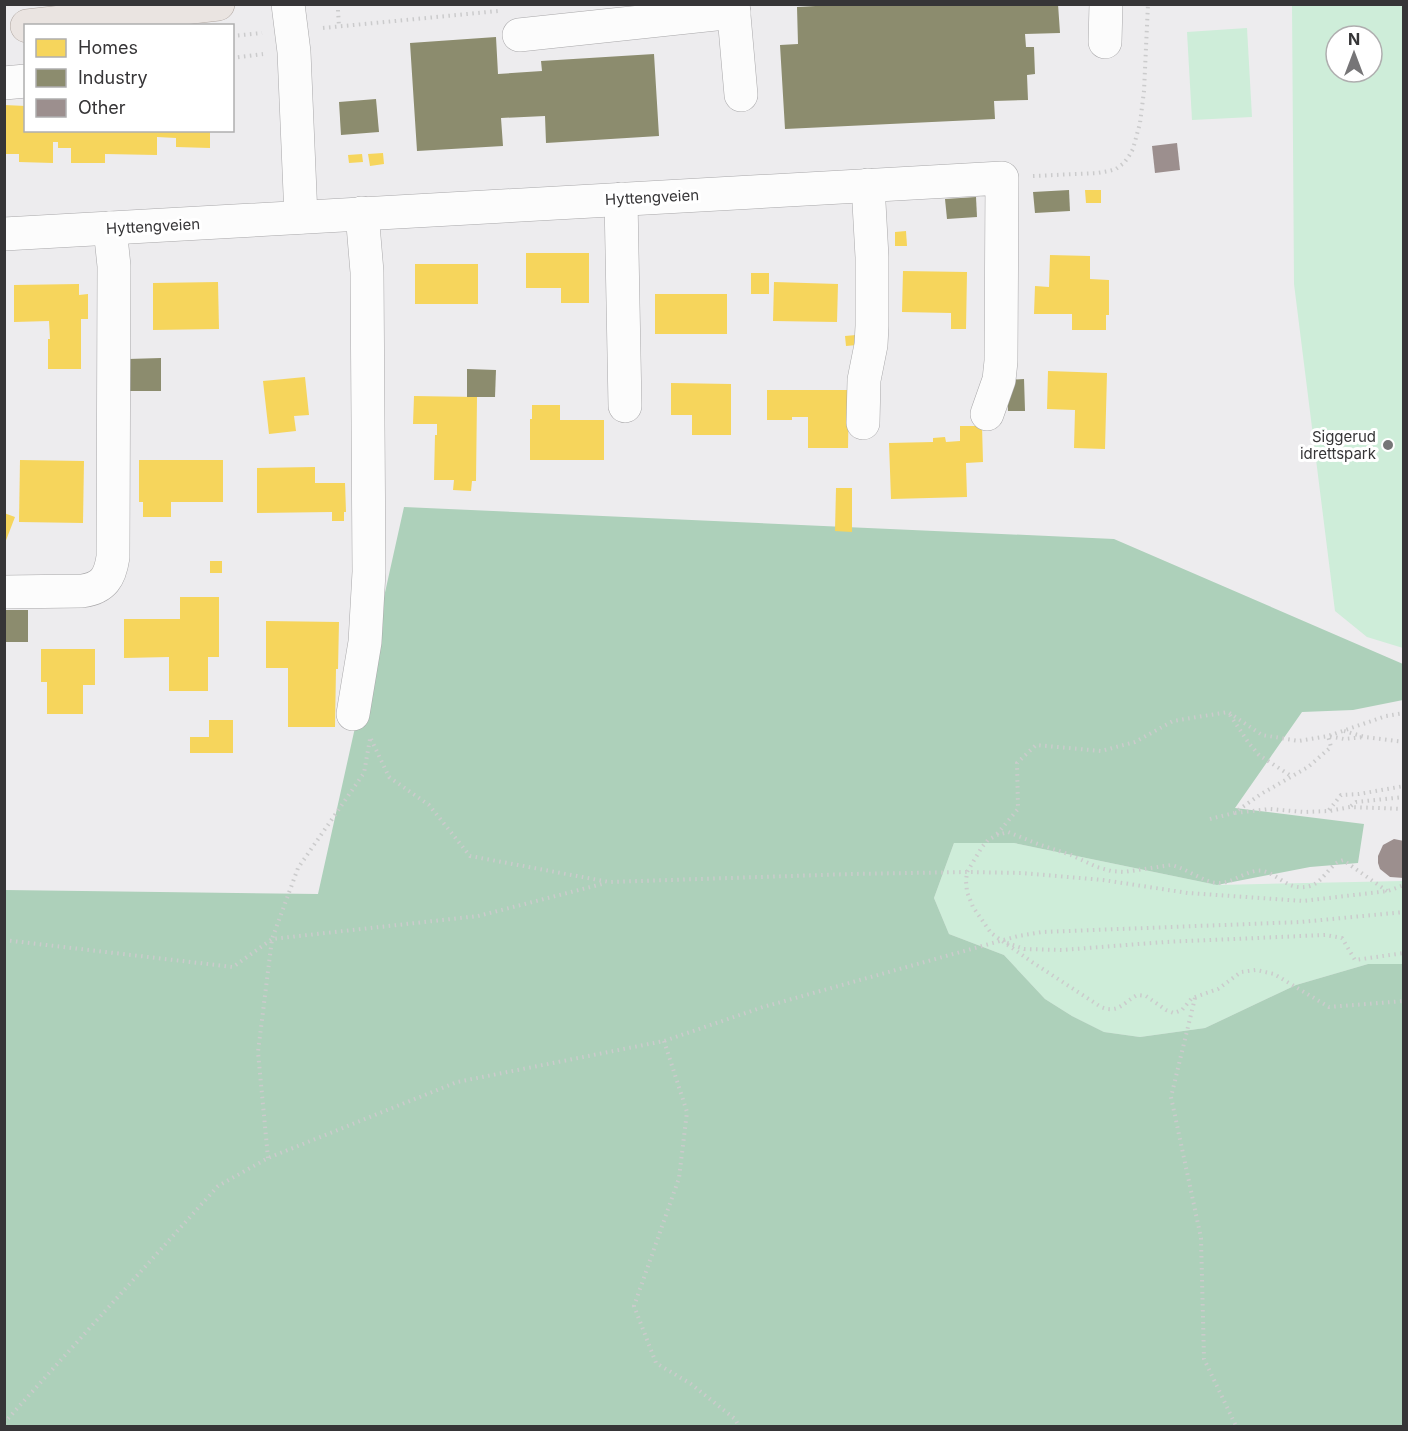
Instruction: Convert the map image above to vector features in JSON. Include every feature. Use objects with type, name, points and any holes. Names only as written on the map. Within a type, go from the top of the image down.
[{"type":"main road","points":[[4,28],[35,20],[218,4]]},
{"type":"street","points":[[1105,42],[1106,4]]},
{"type":"street","points":[[511,23],[733,8],[741,95]]},
{"type":"street","points":[[290,17],[302,217]]},
{"type":"street","points":[[4,83],[24,81]]},
{"type":"street","points":[[987,414],[999,380],[1001,361],[1002,178]]},
{"type":"street","name":"Hyttengveien","points":[[4,234],[1002,178]]},
{"type":"street","points":[[863,423],[864,380],[872,345],[873,326],[868,185]]},
{"type":"street","points":[[621,199],[626,406]]},
{"type":"street","points":[[353,714],[365,642],[369,573],[367,272],[362,213]]},
{"type":"street","points":[[4,592],[93,590],[106,579],[112,567],[114,290],[110,228]]},
{"type":"path","points":[[1002,178],[1098,173],[1116,169],[1124,163],[1133,149],[1140,123],[1148,40],[1148,4]]},
{"type":"path","points":[[338,10],[339,27]]},
{"type":"path","points":[[234,35],[290,17],[339,27],[511,23]]},
{"type":"path","points":[[1228,712],[1259,755],[1291,776]]},
{"type":"path","points":[[997,835],[1018,809],[1017,763],[1036,745],[1101,751],[1135,742],[1173,721],[1228,712],[1262,735],[1299,741],[1328,736],[1386,716],[1404,713]]},
{"type":"path","points":[[1343,730],[1365,737],[1404,742]]},
{"type":"path","points":[[1328,736],[1344,739],[1365,737]]},
{"type":"path","points":[[1234,813],[1261,794],[1308,767],[1331,747],[1328,736]]},
{"type":"path","points":[[268,1158],[258,1052],[272,939],[298,868],[364,773],[370,738],[389,777],[429,805],[470,856],[609,882],[967,872],[1033,874],[1103,880],[1188,893],[1303,900],[1388,891],[1404,885]]},
{"type":"path","points":[[1329,811],[1341,795],[1404,786]]},
{"type":"path","points":[[1350,807],[1356,802],[1404,797]]},
{"type":"path","points":[[1210,819],[1234,813],[1270,809],[1304,812],[1350,807],[1404,809]]},
{"type":"path","points":[[1388,891],[1342,860],[1338,861],[1313,885],[1308,886],[1293,886],[1266,872],[1259,871],[1224,883],[1214,883],[1171,865],[1124,872],[1111,871],[1008,832],[988,840],[967,872],[966,881],[967,892],[973,907],[990,933],[1108,1010],[1115,1010],[1137,995],[1146,996],[1174,1013],[1182,1010],[1189,1000],[1218,989],[1240,972],[1256,970],[1274,974],[1329,1008],[1404,1001]]},
{"type":"path","points":[[4,940],[233,967],[272,939],[478,916],[609,882]]},
{"type":"path","points":[[4,1423],[218,1186],[268,1158],[457,1082],[664,1041],[763,1008],[1018,936],[1042,932],[1300,922],[1404,912]]},
{"type":"path","points":[[1002,941],[1024,949],[1062,950],[1165,942],[1325,935],[1342,938],[1355,960],[1404,954]]},
{"type":"path","points":[[1195,998],[1171,1097],[1201,1238],[1204,1359],[1236,1426]]},
{"type":"path","points":[[664,1041],[687,1112],[679,1178],[634,1306],[656,1363],[691,1384],[735,1419],[739,1426]]},
{"type":"green space","points":[[1292,5],[1403,5],[1403,648],[1367,637],[1335,611],[1294,284]]},
{"type":"green space","points":[[1247,28],[1252,117],[1192,120],[1187,32]]},
{"type":"green space","points":[[404,507],[1114,539],[1403,664],[1403,700],[1353,710],[1302,712],[1235,808],[1364,824],[1358,863],[1310,867],[1217,885],[1014,843],[954,843],[934,898],[949,934],[1004,955],[1045,999],[1104,1032],[1140,1037],[1205,1028],[1296,985],[1368,964],[1403,964],[1403,1426],[5,1426],[5,890],[318,894]]},
{"type":"green space","points":[[954,843],[1014,843],[1217,885],[1403,881],[1403,964],[1368,964],[1296,985],[1205,1028],[1140,1037],[1104,1032],[1045,999],[1004,955],[949,934],[934,898]]},
{"type":"building: Homes","points":[[4,105],[24,106],[24,132],[210,132],[210,148],[176,147],[176,138],[157,137],[157,155],[105,154],[105,163],[71,163],[71,148],[58,148],[58,142],[53,142],[53,163],[19,162],[19,154],[4,154]]},
{"type":"building: Homes","points":[[383,153],[384,164],[370,166],[368,154]]},
{"type":"building: Homes","points":[[362,154],[363,162],[349,163],[348,155]]},
{"type":"building: Homes","points":[[1085,190],[1101,190],[1101,203],[1086,203]]},
{"type":"building: Homes","points":[[906,231],[907,246],[895,246],[895,232]]},
{"type":"building: Homes","points":[[526,253],[589,253],[589,303],[561,303],[561,288],[526,288]]},
{"type":"building: Homes","points":[[1050,255],[1090,256],[1090,279],[1109,280],[1109,315],[1106,315],[1106,330],[1072,330],[1072,314],[1034,314],[1035,286],[1049,287]]},
{"type":"building: Homes","points":[[415,264],[478,264],[478,304],[415,304]]},
{"type":"building: Homes","points":[[903,271],[967,272],[966,329],[951,329],[951,313],[902,312]]},
{"type":"building: Homes","points":[[751,273],[769,273],[769,294],[751,294]]},
{"type":"building: Homes","points":[[218,282],[219,329],[153,330],[153,283]]},
{"type":"building: Homes","points":[[774,282],[838,284],[837,322],[773,321]]},
{"type":"building: Homes","points":[[79,284],[79,295],[88,294],[88,319],[81,319],[81,369],[48,369],[49,321],[14,322],[14,285]]},
{"type":"building: Homes","points":[[655,294],[727,294],[727,334],[655,334]]},
{"type":"building: Homes","points":[[856,335],[857,345],[846,346],[845,336]]},
{"type":"building: Homes","points":[[1048,371],[1107,373],[1105,449],[1074,448],[1075,410],[1047,409]]},
{"type":"building: Homes","points":[[305,377],[309,415],[294,416],[296,431],[269,434],[263,381]]},
{"type":"building: Homes","points":[[671,383],[731,384],[731,435],[692,435],[692,415],[671,415]]},
{"type":"building: Homes","points":[[767,390],[849,390],[848,448],[808,448],[808,417],[792,417],[792,420],[767,420]]},
{"type":"building: Homes","points":[[414,396],[477,397],[476,481],[472,481],[471,491],[453,490],[454,480],[434,480],[437,424],[413,424]]},
{"type":"building: Homes","points":[[532,405],[560,405],[560,420],[604,420],[604,460],[530,460]]},
{"type":"building: Homes","points":[[960,426],[982,426],[983,462],[966,463],[967,497],[891,499],[889,443],[933,442],[933,438],[945,437],[946,442],[960,441]]},
{"type":"building: Homes","points":[[20,460],[84,461],[83,523],[19,522]]},
{"type":"building: Homes","points":[[139,460],[223,460],[223,502],[171,502],[171,517],[143,517],[143,502],[139,502]]},
{"type":"building: Homes","points":[[315,467],[315,483],[345,483],[344,521],[332,521],[332,512],[257,513],[257,468]]},
{"type":"building: Homes","points":[[836,488],[852,488],[852,532],[835,531]]},
{"type":"building: Homes","points":[[4,513],[15,517],[5,543],[4,543]]},
{"type":"building: Homes","points":[[210,561],[222,561],[222,573],[210,573]]},
{"type":"building: Homes","points":[[180,597],[219,597],[219,657],[208,657],[208,691],[169,691],[169,657],[124,658],[124,619],[180,619]]},
{"type":"building: Homes","points":[[266,621],[339,622],[335,727],[288,727],[288,668],[266,668]]},
{"type":"building: Homes","points":[[41,649],[95,649],[95,685],[83,685],[83,714],[47,714],[47,682],[41,682]]},
{"type":"building: Homes","points":[[209,720],[233,720],[233,753],[190,753],[190,737],[209,737]]},
{"type":"building: Industry","points":[[852,4],[1058,4],[1060,33],[1025,34],[1026,47],[1034,47],[1035,74],[1027,75],[1028,100],[994,101],[995,119],[785,129],[780,45],[798,44],[797,7]]},
{"type":"building: Industry","points":[[496,37],[498,74],[542,71],[541,61],[654,54],[659,136],[546,143],[545,116],[501,118],[503,146],[417,151],[410,43]]},
{"type":"building: Industry","points":[[376,99],[379,132],[341,135],[339,102]]},
{"type":"building: Industry","points":[[1069,190],[1070,211],[1035,213],[1033,192]]},
{"type":"building: Industry","points":[[976,197],[977,217],[947,219],[945,199]]},
{"type":"building: Industry","points":[[161,358],[161,391],[129,391],[128,359]]},
{"type":"building: Industry","points":[[467,369],[496,370],[495,397],[467,397]]},
{"type":"building: Industry","points":[[1024,379],[1025,411],[1008,411],[1007,380]]},
{"type":"building: Industry","points":[[4,610],[28,610],[28,642],[4,642]]},
{"type":"building: Other","points":[[1177,143],[1180,170],[1155,173],[1152,146]]},
{"type":"building: Other","points":[[1394,839],[1404,841],[1404,878],[1390,877],[1380,869],[1378,863],[1378,856],[1383,845]]},
{"type":"place","name":"Siggerud idrettspark","points":[[1388,445]]}]
